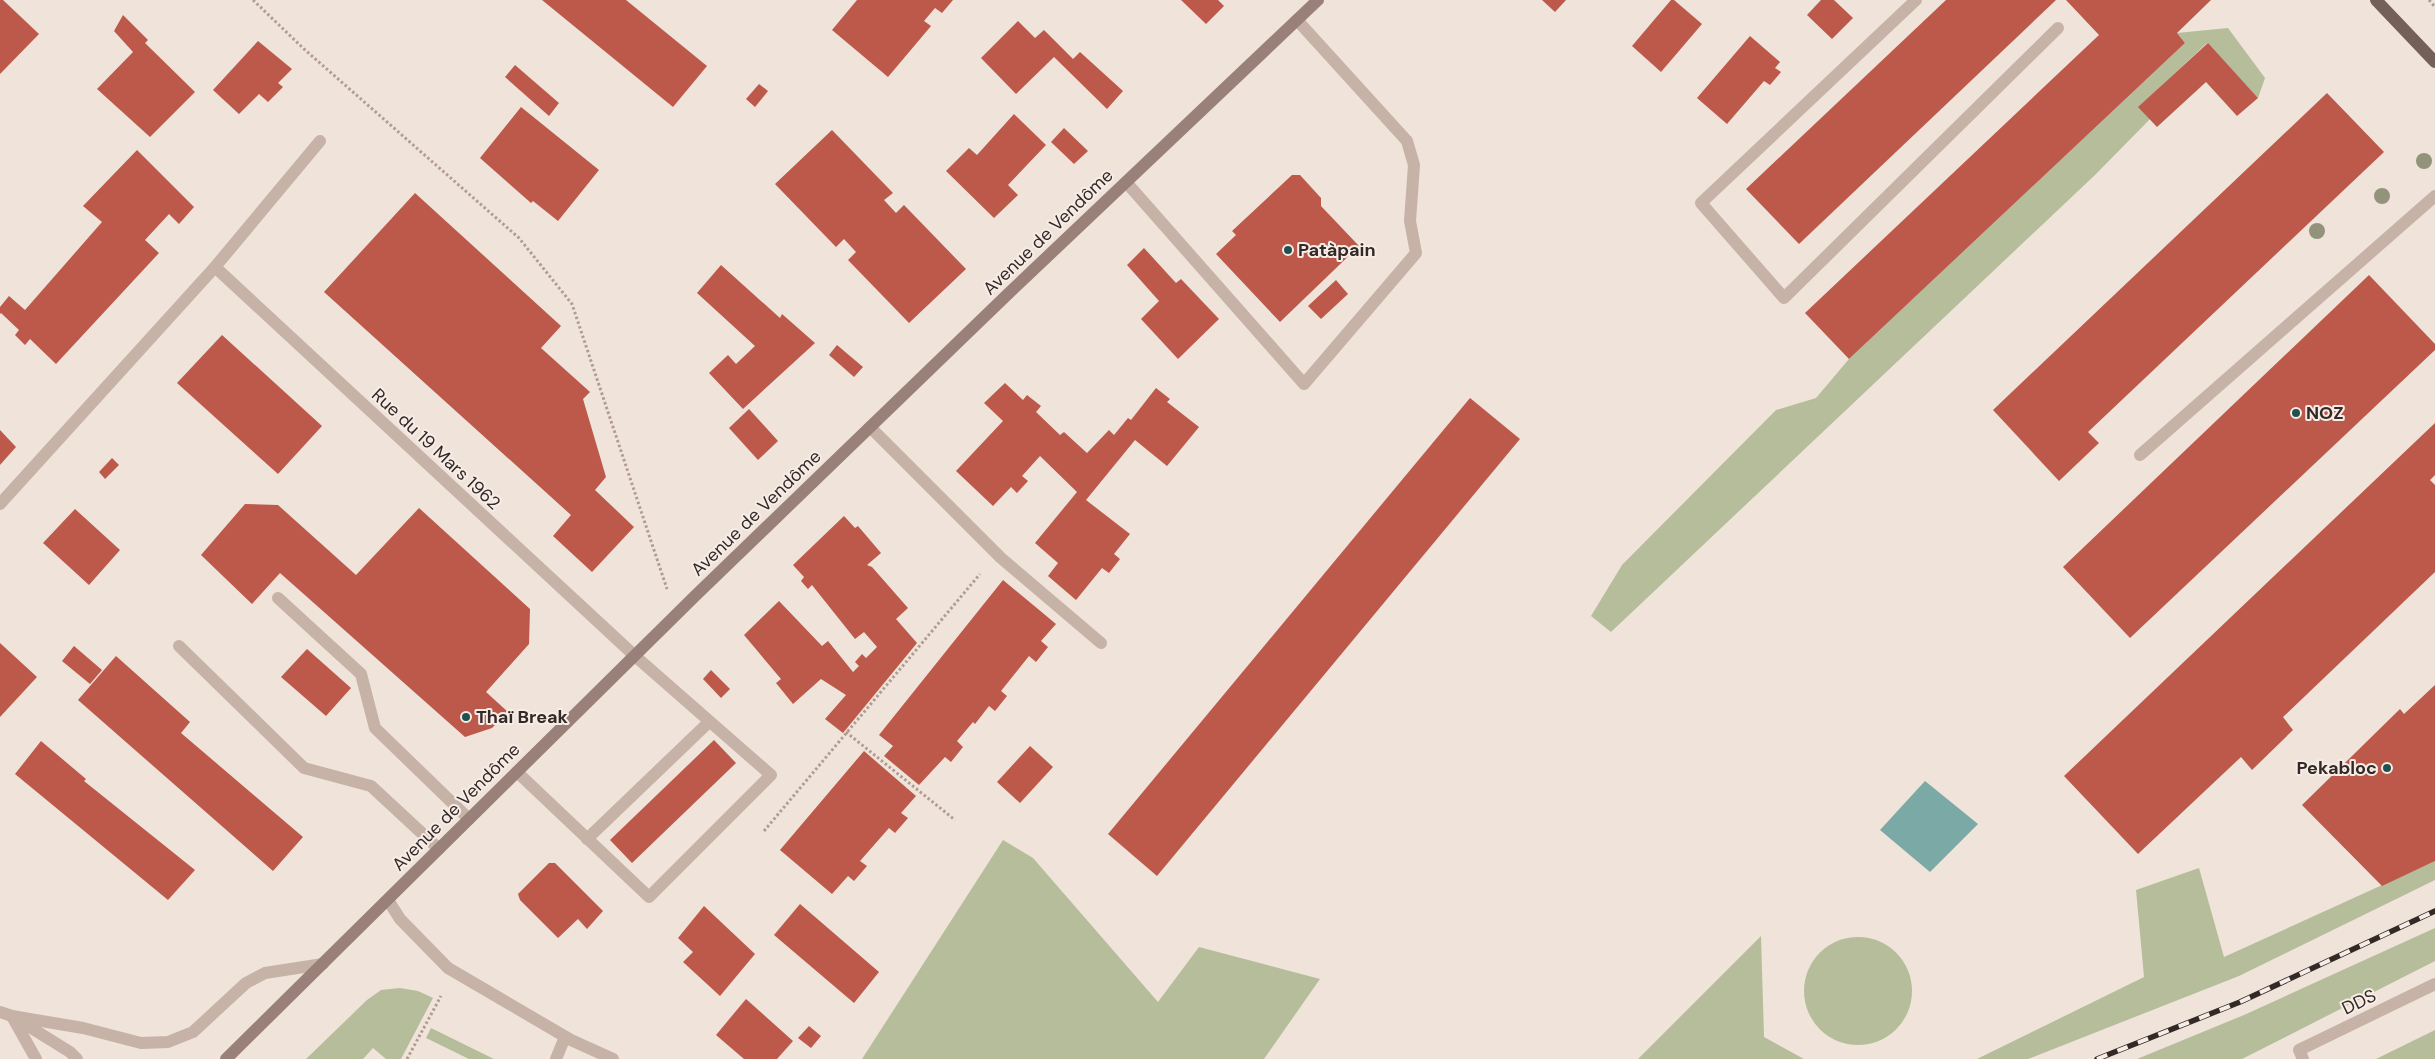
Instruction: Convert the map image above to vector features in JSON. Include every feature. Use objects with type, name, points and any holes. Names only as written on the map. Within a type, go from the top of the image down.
[{"type":"main road","name":"Avenue de Vendôme","points":[[226,1059],[870,427],[1318,0]]},
{"type":"main road","points":[[2376,0],[2434,57]]},
{"type":"street","points":[[1916,0],[1700,202],[1784,298],[2058,28]]},
{"type":"street","points":[[1126,182],[1304,384],[1416,253],[1410,221],[1414,165],[1407,141],[1297,20]]},
{"type":"street","points":[[0,504],[214,267],[320,141]]},
{"type":"street","points":[[2140,455],[2435,196]]},
{"type":"street","name":"Rue du 19 Mars 1962","points":[[214,267],[635,656],[771,775],[649,897],[587,839]]},
{"type":"street","points":[[870,427],[997,554],[1101,643]]},
{"type":"street","points":[[278,598],[361,674],[375,728],[469,820]]},
{"type":"street","points":[[180,646],[304,768],[371,786],[439,849]]},
{"type":"street","points":[[517,772],[587,839],[709,722]]},
{"type":"street","points":[[388,900],[400,918],[448,968],[565,1036],[613,1059]]},
{"type":"street","points":[[6,1014],[84,1028],[141,1043],[168,1042],[193,1032],[246,983],[265,974],[323,964]]},
{"type":"street","name":"DDS","points":[[2298,1056],[2435,984]]},
{"type":"street","points":[[6,1014],[36,1059]]},
{"type":"street","points":[[6,1014],[70,1052],[77,1059]]},
{"type":"street","points":[[556,1059],[565,1036]]},
{"type":"path","points":[[253,0],[304,49],[518,238],[572,304],[676,616]]},
{"type":"path","points":[[2429,0],[2435,7]]},
{"type":"path","points":[[764,831],[997,554]]},
{"type":"path","points":[[846,732],[955,820]]},
{"type":"path","points":[[407,1059],[441,996]]},
{"type":"green space","points":[[2228,28],[2265,78],[2258,98],[2207,43],[2139,107],[2150,119],[2096,174],[1611,632],[1591,616],[1622,565],[1776,410],[1816,398],[1849,359],[2185,43],[2177,33]]},
{"type":"green space","points":[[1003,840],[1033,858],[1158,1002],[1199,947],[1320,979],[1264,1059],[862,1059]]},
{"type":"green space","points":[[2435,861],[2435,880],[2239,976],[2028,1059],[1977,1059],[2144,977],[2136,890],[2199,868],[2224,957]]},
{"type":"green space","points":[[2435,928],[2435,961],[2242,1059],[2137,1059],[2244,1015]]},
{"type":"green space","points":[[1761,936],[1764,1037],[1804,1059],[1638,1059]]},
{"type":"green space","points":[[1858,937],[1879,941],[1896,953],[1908,970],[1912,991],[1908,1012],[1896,1029],[1879,1041],[1858,1045],[1837,1041],[1820,1029],[1808,1012],[1804,991],[1808,970],[1820,953],[1837,941]]},
{"type":"green space","points":[[400,988],[418,991],[433,998],[401,1059],[386,1059],[373,1048],[363,1059],[306,1059],[367,1000],[381,990]]},
{"type":"green space","points":[[431,1028],[494,1059],[469,1059],[426,1038]]},
{"type":"green space","points":[[2435,1030],[2435,1059],[2376,1059]]},
{"type":"water","points":[[1925,781],[1978,824],[1930,872],[1880,830]]},
{"type":"building","points":[[0,0],[3,0],[39,34],[0,74]]},
{"type":"building","points":[[542,0],[626,0],[707,66],[673,107]]},
{"type":"building","points":[[857,0],[953,0],[942,13],[935,8],[924,21],[931,26],[888,77],[832,30]]},
{"type":"building","points":[[1181,0],[1218,0],[1224,6],[1206,24]]},
{"type":"building","points":[[1542,0],[1566,0],[1555,12]]},
{"type":"building","points":[[1671,0],[1674,0],[1702,24],[1661,72],[1632,46]]},
{"type":"building","points":[[1821,0],[1834,0],[1853,18],[1832,39],[1807,15]]},
{"type":"building","points":[[1946,0],[2056,0],[1799,244],[1746,189]]},
{"type":"building","points":[[2066,0],[2211,0],[2177,33],[2185,43],[1849,359],[1805,313],[2099,35]]},
{"type":"building","points":[[123,15],[148,40],[145,43],[195,92],[150,137],[97,89],[133,52],[114,31]]},
{"type":"building","points":[[1018,21],[1035,38],[1044,30],[1073,59],[1080,52],[1123,91],[1107,109],[1054,57],[1016,94],[981,58]]},
{"type":"building","points":[[1750,36],[1780,62],[1775,68],[1781,72],[1770,85],[1764,81],[1727,124],[1697,98]]},
{"type":"building","points":[[258,41],[292,69],[278,83],[283,87],[268,102],[259,94],[239,114],[213,90]]},
{"type":"building","points":[[2208,43],[2258,98],[2237,116],[2206,82],[2157,127],[2138,107]]},
{"type":"building","points":[[515,65],[559,103],[549,116],[505,77]]},
{"type":"building","points":[[759,84],[768,91],[755,107],[746,99]]},
{"type":"building","points":[[2327,93],[2384,152],[2088,432],[2099,443],[2059,481],[1993,410]]},
{"type":"building","points":[[521,107],[599,170],[558,221],[533,201],[531,203],[480,158]]},
{"type":"building","points":[[1014,114],[1046,145],[1008,185],[1018,195],[994,218],[946,171],[969,148],[977,155]]},
{"type":"building","points":[[1064,128],[1088,151],[1074,164],[1051,142]]},
{"type":"building","points":[[832,130],[893,193],[884,200],[896,213],[904,205],[966,269],[909,323],[848,260],[856,252],[844,239],[836,247],[775,184]]},
{"type":"building","points":[[137,150],[194,207],[179,224],[169,214],[145,240],[159,253],[56,364],[30,339],[25,345],[15,335],[19,330],[0,314],[0,307],[9,296],[25,310],[102,222],[83,206]]},
{"type":"building","name":"Patàpain","points":[[1292,175],[1300,175],[1321,198],[1321,206],[1359,246],[1280,322],[1216,254],[1236,235],[1232,231]]},
{"type":"building","points":[[415,193],[561,326],[541,348],[590,392],[583,399],[606,477],[595,490],[634,527],[592,572],[553,536],[571,515],[324,292]]},
{"type":"building","points":[[1144,248],[1176,283],[1181,279],[1219,319],[1178,359],[1141,319],[1159,301],[1127,265]]},
{"type":"building","points":[[721,265],[780,318],[782,314],[815,343],[743,409],[709,373],[728,355],[736,364],[755,346],[697,293]]},
{"type":"building","name":"NOZ","points":[[2369,275],[2435,344],[2435,350],[2130,638],[2063,567]]},
{"type":"building","points":[[1336,280],[1348,294],[1321,319],[1308,306]]},
{"type":"building","points":[[222,335],[322,426],[278,474],[177,383]]},
{"type":"building","points":[[837,345],[863,367],[854,377],[829,355]]},
{"type":"building","points":[[1005,383],[1023,400],[1027,395],[1041,406],[1036,412],[1060,435],[1064,432],[1087,453],[1109,430],[1114,435],[1128,418],[1131,420],[1156,388],[1170,399],[1167,402],[1199,427],[1167,466],[1135,440],[1086,500],[1130,534],[1114,554],[1120,559],[1109,573],[1102,568],[1076,600],[1048,576],[1058,563],[1035,543],[1077,492],[1040,456],[1022,476],[1028,481],[1017,493],[1011,487],[993,506],[956,471],[1003,421],[984,403]]},
{"type":"building","points":[[1470,398],[1520,439],[1157,876],[1108,834]]},
{"type":"building","points":[[749,409],[778,441],[758,460],[729,428]]},
{"type":"building","points":[[2435,423],[2435,475],[2430,480],[2435,485],[2435,572],[2283,717],[2293,730],[2252,770],[2241,757],[2138,854],[2064,776]]},
{"type":"building","points":[[0,430],[16,447],[0,465]]},
{"type":"building","points":[[112,458],[119,465],[105,479],[99,472]]},
{"type":"building","points":[[245,504],[278,505],[356,575],[419,508],[530,609],[529,644],[486,692],[508,712],[492,728],[465,737],[280,573],[252,604],[201,555]]},
{"type":"building","points":[[75,509],[120,550],[89,585],[43,543]]},
{"type":"building","points":[[844,516],[855,528],[858,526],[881,553],[867,565],[872,567],[908,608],[896,619],[917,643],[843,733],[825,719],[846,695],[821,679],[793,704],[776,683],[781,679],[744,635],[779,601],[822,646],[828,641],[853,672],[859,666],[855,662],[862,654],[866,658],[877,647],[864,632],[855,639],[812,585],[808,589],[801,581],[804,577],[793,565]]},
{"type":"building","points":[[1003,580],[1056,624],[1041,641],[1048,647],[1036,662],[1029,656],[1001,691],[1007,696],[995,711],[989,706],[975,724],[973,722],[957,741],[963,747],[951,762],[945,757],[919,785],[884,756],[893,746],[879,735]]},
{"type":"building","points":[[0,643],[37,677],[0,717]]},
{"type":"building","points":[[74,646],[102,670],[90,684],[62,661]]},
{"type":"building","points":[[307,649],[351,688],[326,716],[281,677]]},
{"type":"building","points":[[116,656],[190,722],[181,733],[303,837],[273,871],[78,700]]},
{"type":"building","points":[[711,670],[730,689],[721,698],[703,679]]},
{"type":"building","name":"Pekabloc","points":[[2435,685],[2435,861],[2382,886],[2302,805],[2400,709],[2404,714]]},
{"type":"building","points":[[714,740],[736,763],[632,863],[610,840]]},
{"type":"building","points":[[41,741],[86,779],[84,781],[195,870],[168,900],[15,774]]},
{"type":"building","points":[[1030,746],[1053,767],[1020,803],[997,782]]},
{"type":"building","points":[[864,751],[916,796],[901,813],[908,818],[895,833],[889,828],[860,861],[867,866],[854,881],[848,876],[832,894],[780,850]]},
{"type":"building","points":[[549,863],[555,863],[603,911],[587,929],[578,919],[558,938],[520,900],[518,894]]},
{"type":"building","points":[[800,904],[879,972],[854,1003],[774,935]]},
{"type":"building","points":[[704,906],[755,954],[720,996],[683,962],[693,952],[678,938]]},
{"type":"building","points":[[746,999],[793,1041],[777,1059],[744,1059],[716,1035]]},
{"type":"building","points":[[809,1026],[821,1036],[811,1048],[798,1038]]},
{"type":"railway","points":[[2097,1059],[2240,1002],[2435,911]]},
{"type":"place","name":"Patàpain","points":[[1288,250]]},
{"type":"place","name":"NOZ","points":[[2296,413]]},
{"type":"place","name":"Thaï Break","points":[[466,717]]},
{"type":"place","name":"Pekabloc","points":[[2387,768]]}]
